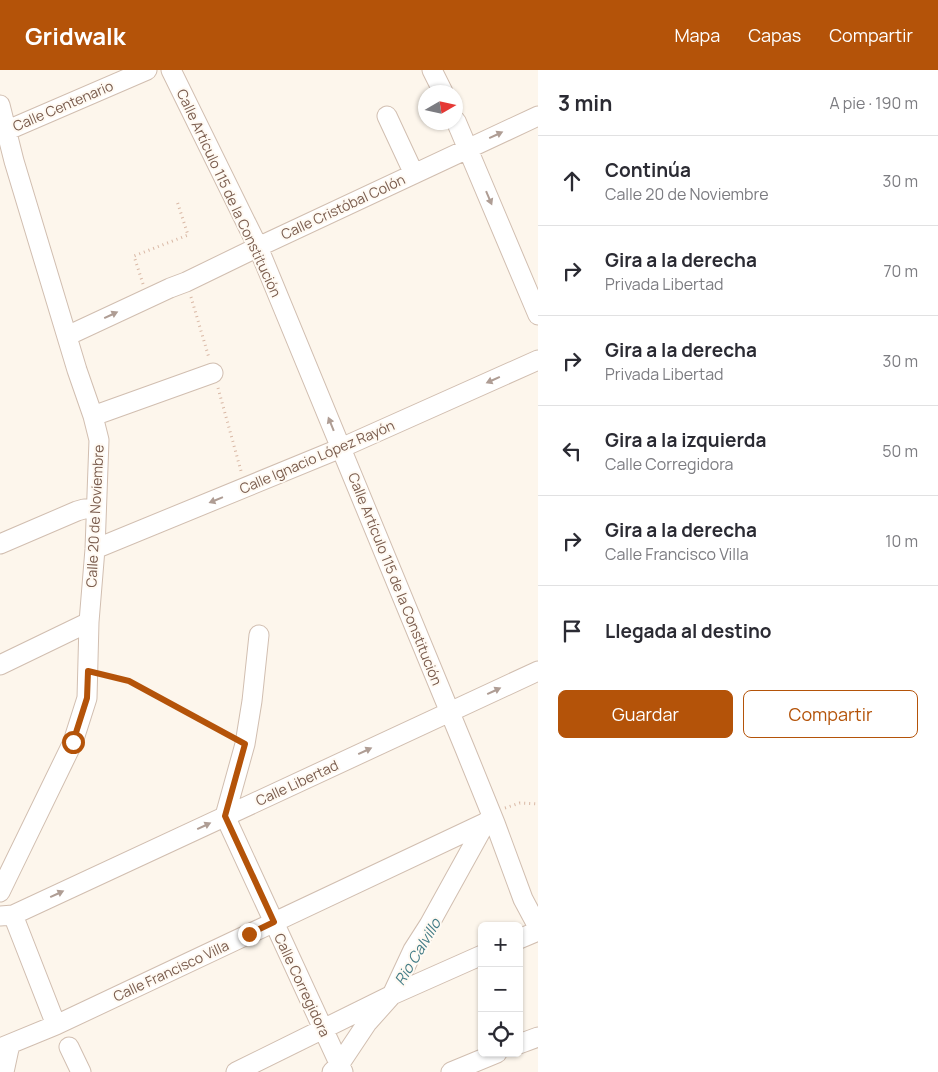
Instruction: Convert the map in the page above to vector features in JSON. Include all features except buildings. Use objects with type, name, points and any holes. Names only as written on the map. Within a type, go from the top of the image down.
[{"type":"street","name":"Calle Centenario","points":[[8,130],[147,70]]},
{"type":"street","name":"Calle Artículo 115 de la Constitución","points":[[171,70],[258,247],[450,712],[524,899],[538,929]]},
{"type":"street","points":[[432,70],[439,85]]},
{"type":"street","name":"Calle 20 de Noviembre","points":[[0,105],[8,130],[14,161],[99,440],[95,549],[89,622],[87,698],[73,742],[0,892]]},
{"type":"street","points":[[387,116],[414,174]]},
{"type":"street","name":"Calle Cristóbal Colón","points":[[67,336],[538,116]]},
{"type":"street","points":[[460,130],[538,315]]},
{"type":"street","name":"Calle Ignacio López Rayón","points":[[95,549],[341,448],[538,360]]},
{"type":"street","points":[[93,416],[213,373]]},
{"type":"street","points":[[0,544],[76,511],[96,509]]},
{"type":"street","points":[[0,665],[89,622]]},
{"type":"street","points":[[225,816],[245,744],[259,635]]},
{"type":"street","name":"Calle Libertad","points":[[6,916],[538,671]]},
{"type":"street","name":"Calle Corregidora","points":[[225,816],[323,1030],[338,1070]]},
{"type":"street","points":[[338,1070],[367,1023],[392,995],[413,950],[494,825]]},
{"type":"street","name":"Calle Francisco Villa","points":[[5,1046],[56,1025],[274,922],[494,825]]},
{"type":"street","points":[[6,916],[56,1025]]},
{"type":"street","points":[[523,937],[538,929]]},
{"type":"street","points":[[236,1072],[392,995],[478,957]]},
{"type":"street","points":[[523,1043],[538,1037]]},
{"type":"street","points":[[4,1072],[5,1046]]},
{"type":"street","points":[[68,1047],[81,1072]]},
{"type":"street","points":[[451,1072],[487,1057]]},
{"type":"path","points":[[147,299],[134,256],[188,235],[177,201]]},
{"type":"path","points":[[88,671],[129,681],[245,744]]},
{"type":"path","points":[[494,825],[504,809],[520,803],[538,804]]},
{"type":"route","points":[[73,742],[87,698],[88,671],[129,681],[245,744],[225,816],[274,922],[249,934]]},
{"type":"water label","name":"Rio Calvillo","points":[[418,952]]}]
